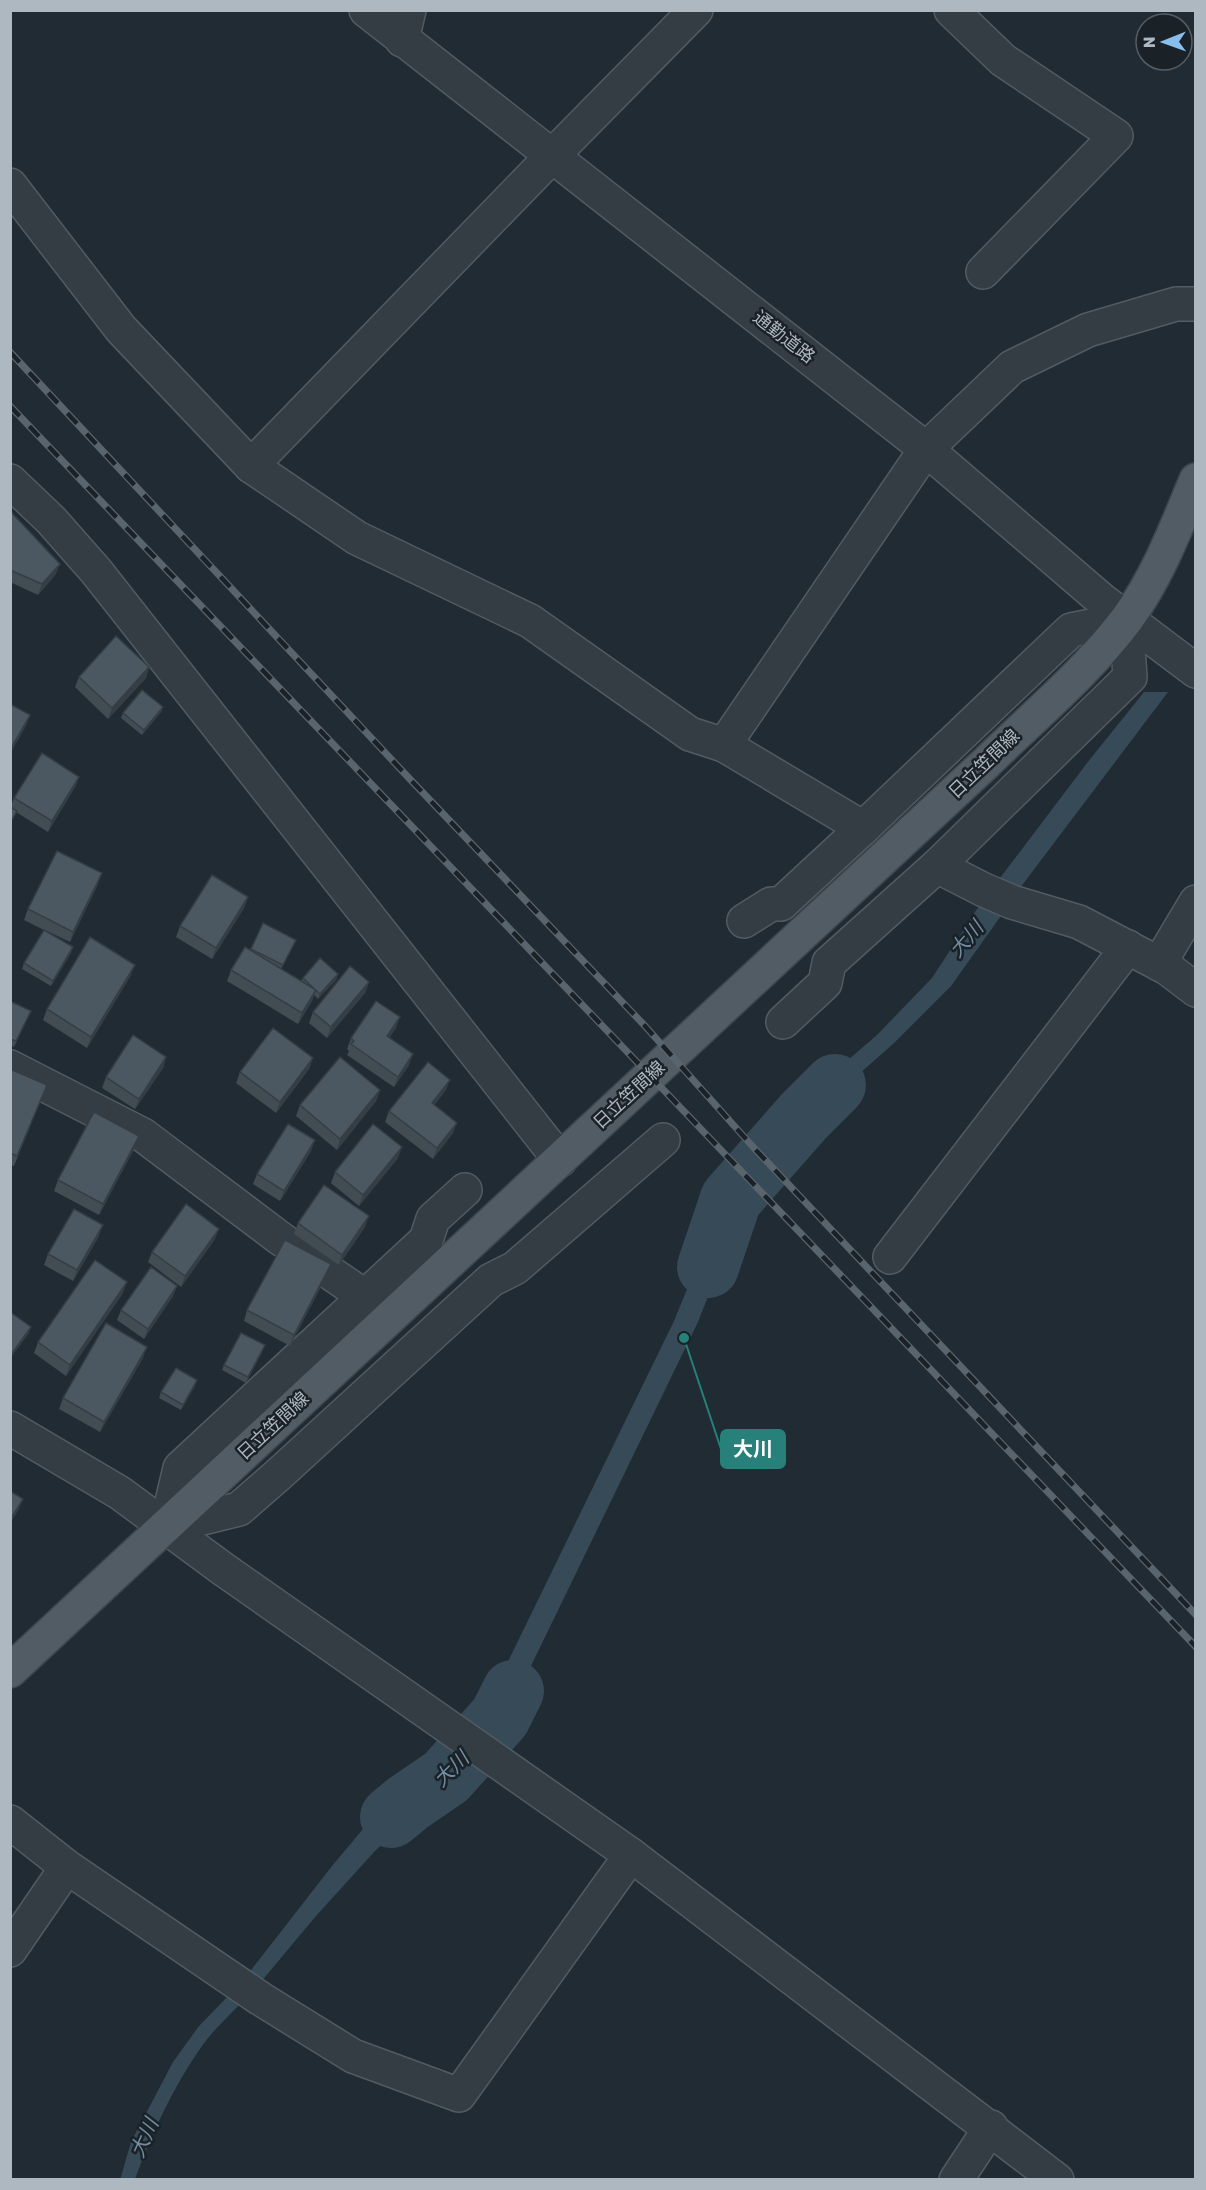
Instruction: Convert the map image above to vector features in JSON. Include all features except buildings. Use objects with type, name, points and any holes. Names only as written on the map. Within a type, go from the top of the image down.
[{"type":"main road","name":"日立笠間線","points":[[10,1671],[987,762],[1087,665],[1126,619],[1162,560],[1196,480]]},
{"type":"street","name":"通勤道路","points":[[366,10],[406,25],[553,155],[926,449],[1126,619],[1196,670]]},
{"type":"street","points":[[251,466],[696,10]]},
{"type":"street","points":[[951,10],[1003,60],[1116,136],[983,272]]},
{"type":"street","points":[[10,186],[121,329],[251,466],[357,538],[530,621],[690,734],[724,745],[863,828]]},
{"type":"street","points":[[724,745],[926,449],[1012,367],[1088,330],[1176,304],[1196,304]]},
{"type":"street","points":[[10,481],[51,520],[96,571],[560,1160]]},
{"type":"street","points":[[744,921],[771,904],[781,904],[1071,630],[1126,619],[1130,677],[937,866],[829,963],[825,983],[783,1022]]},
{"type":"street","points":[[937,866],[998,896],[1079,922],[1159,964],[1196,990]]},
{"type":"street","points":[[1159,964],[1196,902]]},
{"type":"street","points":[[890,1257],[1128,947]]},
{"type":"street","points":[[10,1067],[143,1135],[281,1239],[364,1296]]},
{"type":"street","points":[[166,1527],[239,1509],[491,1280],[515,1268],[663,1140]]},
{"type":"street","points":[[166,1527],[180,1468],[426,1240],[433,1219],[465,1190]]},
{"type":"street","points":[[10,1428],[94,1476],[232,1576],[631,1855],[991,2127],[1057,2180]]},
{"type":"street","points":[[10,1822],[68,1867],[261,1999],[354,2056],[459,2095],[631,1855]]},
{"type":"street","points":[[10,1950],[68,1867]]},
{"type":"street","points":[[956,2180],[991,2127]]},
{"type":"water","points":[[1144,692],[1168,692],[1017,892],[997,882],[1087,763]]},
{"type":"water","points":[[981,903],[1003,913],[951,986],[893,1044],[825,1104],[804,1149],[789,1164],[775,1146],[793,1129],[812,1091],[877,1035],[932,978]]},
{"type":"water","points":[[731,1182],[750,1203],[737,1223],[698,1322],[495,1740],[477,1725],[674,1321]]},
{"type":"water","points":[[446,1758],[463,1771],[375,1851],[260,1983],[248,1974],[363,1829]]},
{"type":"water","points":[[231,1993],[243,2001],[206,2040],[191,2062],[156,2128],[135,2179],[120,2180],[131,2142],[173,2062],[199,2026]]},
{"type":"waterway","name":"大川","points":[[708,1267],[731,1199],[804,1116],[835,1085]]},
{"type":"waterway","name":"大川","points":[[391,1817],[446,1777],[500,1717],[513,1691]]},
{"type":"railway","points":[[10,352],[645,1026],[754,1148],[1196,1615]]},
{"type":"railway","points":[[10,406],[1196,1647]]},
{"type":"place","name":"大川","points":[[684,1338]]}]
